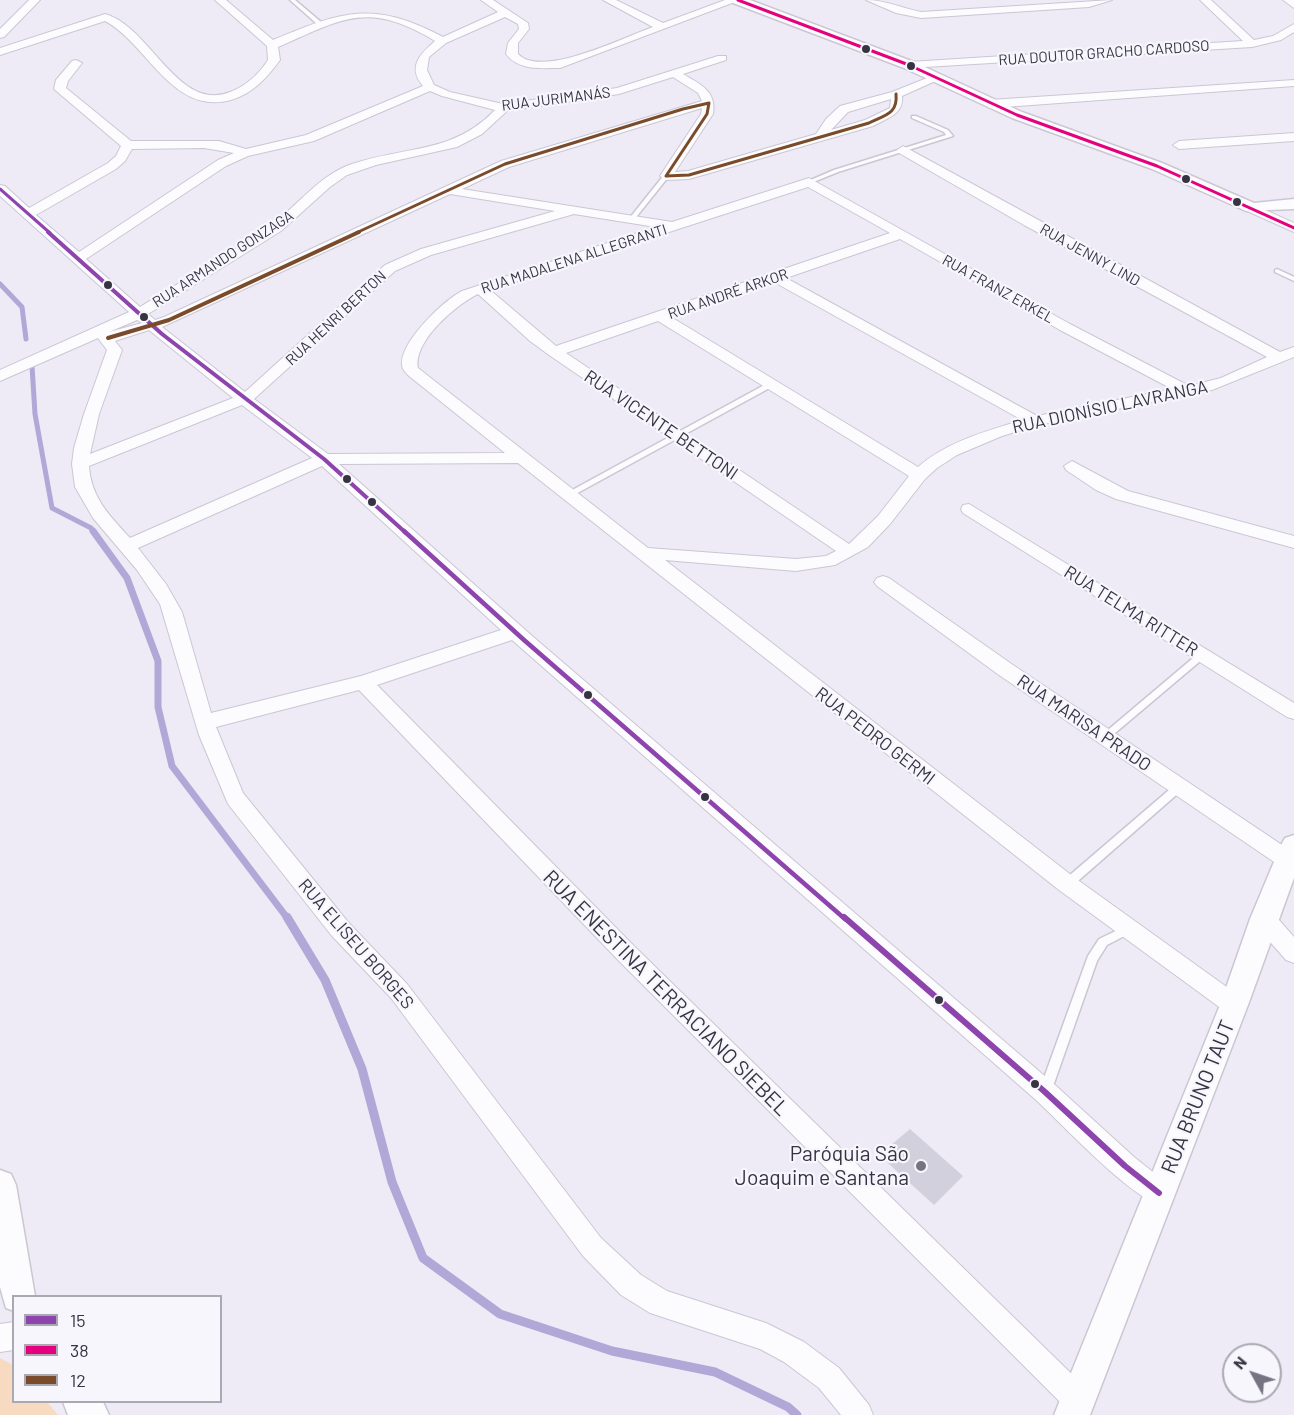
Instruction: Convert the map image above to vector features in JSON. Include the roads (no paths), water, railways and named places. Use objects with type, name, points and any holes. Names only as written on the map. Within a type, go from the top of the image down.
[{"type":"street","points":[[0,35],[35,0]]},
{"type":"street","points":[[0,52],[92,19],[109,18],[138,44],[180,88],[206,101],[230,97],[251,86],[274,60],[272,45],[220,0]]},
{"type":"street","points":[[486,0],[523,23],[524,29],[513,43],[512,54],[524,62],[546,67],[578,60],[736,0],[909,65],[990,104],[1157,166],[1294,228]]},
{"type":"street","points":[[608,0],[662,27]]},
{"type":"street","points":[[871,0],[900,11],[921,15],[1098,4],[1107,0]]},
{"type":"street","points":[[1000,0],[1021,8]]},
{"type":"street","points":[[1205,0],[1252,44]]},
{"type":"street","points":[[1288,0],[1294,5]]},
{"type":"street","points":[[79,258],[212,169],[245,153],[310,138],[430,87],[424,80],[421,70],[424,56],[442,41],[507,12]]},
{"type":"street","points":[[272,45],[319,23],[349,14],[378,14],[404,20],[442,41]]},
{"type":"street","name":"RUA DOUTOR GRACHO CARDOSO","points":[[909,65],[1252,44],[1277,38],[1294,27]]},
{"type":"street","points":[[0,46],[20,45]]},
{"type":"street","name":"RUA JURIMANÁS","points":[[430,87],[446,94],[503,108],[602,95],[722,58]]},
{"type":"street","points":[[76,63],[62,80],[60,89],[128,145],[219,145],[245,153]]},
{"type":"street","points":[[666,176],[707,114],[709,103],[703,92],[675,74]]},
{"type":"street","points":[[820,138],[830,122],[844,109],[896,94],[936,78]]},
{"type":"street","points":[[990,104],[1294,83]]},
{"type":"street","points":[[666,176],[699,173],[820,138],[882,117],[897,105],[896,94]]},
{"type":"street","points":[[0,375],[146,320],[528,156],[709,103]]},
{"type":"street","name":"RUA ARMANDO GONZAGA","points":[[146,320],[295,214],[335,177],[360,166],[455,144],[482,129],[503,108]]},
{"type":"street","points":[[1179,145],[1294,137]]},
{"type":"street","points":[[28,214],[112,165],[121,158],[128,145]]},
{"type":"street","name":"RUA JENNY LIND","points":[[903,150],[1029,222],[1278,357]]},
{"type":"street","name":"RUA MADALENA ALLEGRANTI","points":[[523,458],[411,369],[410,356],[425,332],[439,316],[455,302],[481,289],[809,182]]},
{"type":"street","name":"RUA FRANZ ERKEL","points":[[809,182],[1065,327],[1189,392]]},
{"type":"street","points":[[0,189],[146,320],[244,399],[324,459],[516,632],[1045,1092],[1125,1166],[1160,1193]]},
{"type":"street","points":[[447,190],[675,226]]},
{"type":"street","points":[[1252,208],[1294,204]]},
{"type":"street","name":"RUA HENRI BERTON","points":[[80,464],[244,399],[257,391],[390,267],[426,252],[573,210]]},
{"type":"street","name":"RUA ANDRÉ ARKOR","points":[[554,352],[901,234]]},
{"type":"street","points":[[775,278],[1035,421]]},
{"type":"street","name":"RUA VICENTE BETTONI","points":[[481,289],[554,352],[849,552]]},
{"type":"street","points":[[661,317],[920,475]]},
{"type":"street","name":"RUA ELISEU BORGES","points":[[105,335],[115,350],[85,440],[80,464],[81,477],[87,498],[169,605],[182,639],[191,683],[224,775],[235,798],[340,929],[399,991],[592,1247],[631,1285],[660,1303],[765,1336],[794,1352],[829,1378],[859,1415]]},
{"type":"street","name":"RUA DIONÍSIO LAVRANGA","points":[[644,553],[796,566],[829,561],[862,543],[884,520],[920,475],[931,464],[951,452],[996,433],[1035,421],[1189,392],[1226,381],[1294,351]]},
{"type":"street","points":[[126,546],[324,459],[523,458]]},
{"type":"street","name":"RUA PEDRO GERMI","points":[[523,458],[815,689],[1067,884],[1234,1005]]},
{"type":"street","points":[[1072,466],[1102,486],[1122,495],[1294,542]]},
{"type":"street","name":"RUA TELMA RITTER","points":[[969,509],[1294,712]]},
{"type":"street","name":"RUA MARISA PRADO","points":[[883,582],[1179,787],[1291,852]]},
{"type":"street","points":[[206,722],[363,682],[516,632]]},
{"type":"street","name":"RUA ENESTINA TERRACIANO SIEBEL","points":[[363,682],[492,819],[1074,1407]]},
{"type":"street","name":"RUA BRUNO TAUT","points":[[1074,1407],[1234,1005],[1264,919],[1291,852]]},
{"type":"street","points":[[1264,919],[1294,953]]},
{"type":"street","points":[[0,1185],[18,1295]]},
{"type":"street","points":[[82,1403],[91,1415]]},
{"type":"lane","points":[[292,0],[319,23]]},
{"type":"lane","points":[[809,182],[950,136],[946,131],[914,117]]},
{"type":"lane","points":[[632,220],[666,176]]},
{"type":"lane","points":[[1277,271],[1294,279]]},
{"type":"lane","points":[[569,494],[771,385]]},
{"type":"lane","points":[[1105,737],[1202,655]]},
{"type":"lane","points":[[1067,884],[1179,787]]},
{"type":"lane","points":[[1045,1092],[1092,959],[1102,942],[1128,929]]},
{"type":"waterway","points":[[0,284],[22,307],[26,339]]},
{"type":"waterway","points":[[32,366],[35,414],[52,508],[91,528],[95,533]]},
{"type":"waterway","points":[[93,531],[127,578],[158,661],[158,707],[172,766],[288,919]]},
{"type":"waterway","points":[[287,917],[325,980],[362,1069],[392,1182],[423,1258],[500,1314],[612,1351],[715,1372],[788,1407],[797,1415]]},
{"type":"place","name":"Paróquia São Joaquim e Santana","points":[[921,1166]]}]
